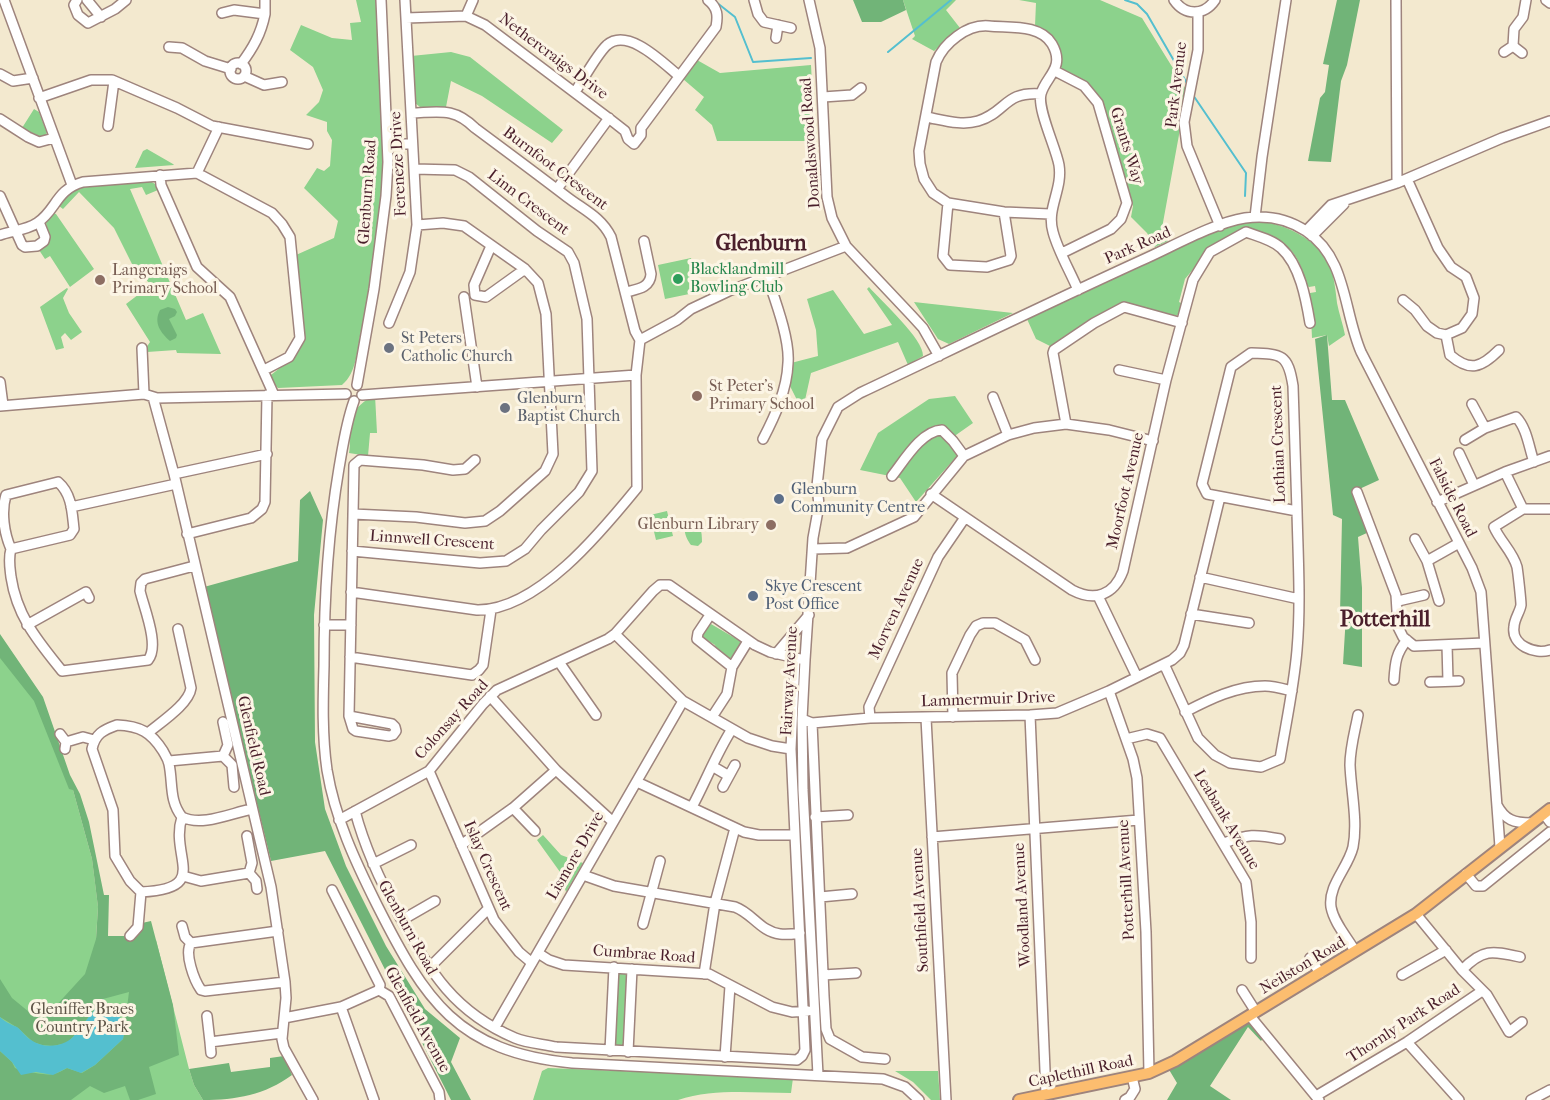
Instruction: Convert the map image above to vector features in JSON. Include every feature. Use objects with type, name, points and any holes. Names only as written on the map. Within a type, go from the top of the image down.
[{"type":"main road","name":"Neilston Road","points":[[1149,1073],[1175,1061],[1416,914],[1531,823],[1548,815]]},
{"type":"main road","name":"Caplethill Road","points":[[1019,1100],[1149,1073]]},
{"type":"street","points":[[4,0],[72,185]]},
{"type":"street","points":[[77,0],[74,5],[78,15],[88,23],[126,0]]},
{"type":"street","points":[[87,0],[101,17]]},
{"type":"street","points":[[231,69],[234,65],[242,64],[254,46],[262,30],[266,0]]},
{"type":"street","name":"Glenburn Road","points":[[357,385],[376,278],[386,196],[388,144],[381,0]]},
{"type":"street","name":"Fereneze Drive","points":[[388,323],[410,272],[417,225],[405,0]]},
{"type":"street","points":[[406,18],[466,16],[473,0]]},
{"type":"street","points":[[625,131],[641,128],[716,27],[718,15],[714,4],[708,0]]},
{"type":"street","points":[[754,0],[758,14],[764,22],[791,28]]},
{"type":"street","name":"Donaldswood Road","points":[[809,0],[820,48],[827,197],[832,218],[846,246],[923,328],[939,356]]},
{"type":"street","points":[[1174,0],[1184,10],[1198,12],[1205,10],[1215,0]]},
{"type":"street","points":[[1255,217],[1286,0]]},
{"type":"street","points":[[1396,0],[1397,183]]},
{"type":"street","points":[[1513,46],[1514,29],[1523,17],[1526,0]]},
{"type":"street","points":[[1546,0],[1550,3]]},
{"type":"street","points":[[222,13],[234,10],[265,14]]},
{"type":"street","name":"Park Avenue","points":[[1198,12],[1198,50],[1184,122],[1187,146],[1220,226]]},
{"type":"street","name":"Nethercraigs Drive","points":[[466,16],[485,25],[575,92],[625,131],[628,139],[634,144],[640,135],[641,128]]},
{"type":"street","points":[[776,38],[778,25]]},
{"type":"street","points":[[1050,214],[1004,212],[948,203],[933,193],[924,179],[919,151],[936,62],[940,53],[960,34],[972,28],[984,25],[1039,32],[1053,46],[1056,56],[1055,71],[1041,94],[1041,106],[1059,165],[1060,186],[1050,214],[1053,232],[1078,290]]},
{"type":"street","points":[[575,92],[608,44],[621,40],[632,41],[679,75]]},
{"type":"street","points":[[1504,52],[1513,46]]},
{"type":"street","points":[[1513,46],[1522,53]]},
{"type":"street","points":[[169,47],[182,48],[205,61],[231,69]]},
{"type":"street","points":[[242,64],[246,69],[244,76]]},
{"type":"street","points":[[231,69],[232,76],[236,78],[244,76],[264,85],[282,82]]},
{"type":"street","name":"Grants Way","points":[[1055,71],[1084,86],[1098,103],[1127,203],[1120,219],[1111,229],[1062,252]]},
{"type":"street","points":[[0,74],[13,81],[33,78]]},
{"type":"street","points":[[39,98],[91,80],[114,81],[212,126],[308,144]]},
{"type":"street","points":[[108,126],[114,81]]},
{"type":"street","points":[[823,97],[854,98],[861,88]]},
{"type":"street","points":[[926,117],[955,123],[977,121],[991,115],[1016,96],[1025,93],[1041,94]]},
{"type":"street","name":"Burnfoot Crescent","points":[[412,113],[448,112],[464,117],[475,128],[588,210],[605,226],[611,237],[635,331],[640,340],[636,375],[637,488],[607,525],[567,566],[544,584],[512,602],[491,610]]},
{"type":"street","points":[[557,189],[609,118]]},
{"type":"street","points":[[0,119],[39,142],[54,138]]},
{"type":"street","points":[[1309,233],[1331,205],[1397,183],[1550,121]]},
{"type":"street","points":[[197,173],[219,127]]},
{"type":"street","points":[[388,144],[412,144]]},
{"type":"street","name":"Linn Crescent","points":[[414,169],[455,170],[469,177],[537,231],[568,252],[574,263],[587,319],[590,378]]},
{"type":"street","points":[[0,235],[39,222],[60,195],[72,185],[83,182],[197,173],[272,213],[290,237],[300,338],[289,357],[264,370]]},
{"type":"street","points":[[160,175],[161,185],[197,267],[230,297],[264,370],[271,395],[265,502],[262,509],[251,518],[187,534]]},
{"type":"street","points":[[1403,300],[1415,310],[1427,326],[1437,333],[1446,335],[1462,328],[1472,314],[1474,298],[1466,277],[1451,267],[1438,248],[1407,179]]},
{"type":"street","points":[[0,196],[25,247],[37,246],[44,241],[45,237],[39,222]]},
{"type":"street","points":[[948,203],[942,256],[950,265],[987,267],[1009,260],[1011,256],[1004,212]]},
{"type":"street","name":"Park Road","points":[[939,356],[1078,290],[1220,226],[1244,218],[1272,218],[1286,221],[1309,233]]},
{"type":"street","points":[[353,514],[416,517],[465,523],[485,520],[500,511],[545,471],[553,454],[546,314],[537,283],[525,269],[464,226],[443,223],[417,225]]},
{"type":"street","name":"Moorfoot Avenue","points":[[1098,596],[1116,586],[1124,571],[1166,380],[1193,280],[1210,252],[1246,232],[1281,247],[1295,268],[1305,292],[1310,323]]},
{"type":"street","name":"Falside Road","points":[[1309,233],[1324,248],[1339,273],[1357,343],[1472,568],[1480,592],[1500,847]]},
{"type":"street","points":[[626,292],[645,286],[651,279],[644,241]]},
{"type":"street","points":[[491,246],[474,285],[475,295],[486,297],[525,269]]},
{"type":"street","points":[[640,340],[677,320],[691,309],[729,291],[846,246]]},
{"type":"street","points":[[763,439],[786,385],[789,361],[782,325],[767,276]]},
{"type":"street","points":[[464,297],[477,387]]},
{"type":"street","points":[[1066,424],[1054,350],[1094,323],[1124,307],[1182,323]]},
{"type":"street","points":[[1446,335],[1450,355],[1463,366],[1476,366],[1488,361],[1499,350]]},
{"type":"street","name":"Glenfield Road","points":[[142,348],[148,395],[174,474],[268,870],[285,982],[286,998],[282,1034],[284,1047],[313,1100]]},
{"type":"street","name":"Lothian Crescent","points":[[1251,353],[1274,354],[1287,361],[1292,377],[1297,511],[1220,497],[1207,494],[1202,484],[1231,367],[1251,353]]},
{"type":"street","name":"Fairway Avenue","points":[[818,1075],[800,933],[791,748],[800,659],[809,615],[813,549],[819,505],[817,486],[822,439],[838,407],[848,399],[939,356]]},
{"type":"street","points":[[1119,370],[1166,380]]},
{"type":"street","points":[[362,395],[636,375]]},
{"type":"street","name":"Linnwell Crescent","points":[[352,551],[480,562],[506,561],[525,549],[579,492],[592,471],[590,378]]},
{"type":"street","points":[[0,382],[2,406],[148,395],[346,394]]},
{"type":"street","points":[[357,385],[362,389],[360,399],[354,401],[346,394],[348,388],[357,385]]},
{"type":"street","points":[[993,397],[1008,435]]},
{"type":"street","name":"Glenburn Road","points":[[354,401],[346,424],[326,568],[324,744],[339,820],[359,870],[421,985],[448,1015],[469,1031],[492,1044],[523,1055],[562,1062],[883,1079],[910,1091],[919,1100]]},
{"type":"street","points":[[1472,404],[1485,428]]},
{"type":"street","points":[[1466,440],[1485,428],[1516,417],[1520,420],[1525,432],[1534,462]]},
{"type":"street","points":[[813,549],[847,548],[914,517],[964,456],[1008,435],[1034,428],[1066,424],[1109,430],[1153,441]]},
{"type":"street","points":[[892,476],[933,431],[942,430],[964,456]]},
{"type":"street","points":[[1459,453],[1474,485]]},
{"type":"street","points":[[174,474],[267,454]]},
{"type":"street","points":[[1437,502],[1505,472],[1550,456]]},
{"type":"street","points":[[349,716],[354,465],[360,460],[453,470],[465,469],[475,460]]},
{"type":"street","points":[[1505,472],[1523,509]]},
{"type":"street","points":[[10,549],[70,535],[74,529],[69,496],[64,487],[58,483],[6,495],[2,507],[10,549],[14,597],[27,625],[62,671],[148,660],[153,654],[153,644],[140,591],[141,583],[145,579],[194,566]]},
{"type":"street","points":[[71,507],[176,484]]},
{"type":"street","points":[[1357,492],[1398,601],[1398,627],[1407,640],[1414,646],[1484,643]]},
{"type":"street","points":[[931,494],[964,519],[1072,590],[1088,596],[1098,596],[1137,677]]},
{"type":"street","name":"Lammermuir Drive","points":[[802,719],[812,723],[870,718],[1030,715],[1067,710],[1172,660],[1182,649],[1220,497]]},
{"type":"street","points":[[1550,509],[1523,509],[1494,526],[1516,567],[1521,606],[1516,615],[1513,630],[1520,645],[1535,652],[1550,650]]},
{"type":"street","points":[[1164,664],[1198,738],[1215,755],[1230,763],[1261,767],[1280,759],[1297,650],[1299,599],[1297,511]]},
{"type":"street","name":"Morven Avenue","points":[[870,718],[869,707],[915,603],[938,557],[964,519]]},
{"type":"street","points":[[1415,539],[1427,561],[1439,601]]},
{"type":"street","points":[[1427,561],[1459,543]]},
{"type":"street","points":[[1200,577],[1299,599]]},
{"type":"street","name":"Colonsay Road","points":[[339,820],[429,771],[490,696],[509,683],[559,662],[615,634],[660,585],[665,584],[710,615]]},
{"type":"street","points":[[27,625],[86,592],[89,598]]},
{"type":"street","points":[[350,657],[472,675],[483,665],[491,610],[351,592]]},
{"type":"street","points":[[1398,601],[1424,595]]},
{"type":"street","points":[[1191,614],[1249,623]]},
{"type":"street","points":[[732,667],[697,639],[698,633],[710,615],[763,649],[800,659]]},
{"type":"street","points":[[776,654],[809,615]]},
{"type":"street","points":[[953,717],[952,673],[976,626],[983,623],[995,623],[1025,640],[1035,661]]},
{"type":"street","points":[[324,625],[351,625]]},
{"type":"street","points":[[148,733],[184,703],[190,694],[191,688],[178,629]]},
{"type":"street","points":[[615,634],[683,701],[760,743],[779,748],[791,748]]},
{"type":"street","points":[[169,642],[180,640]]},
{"type":"street","points":[[1394,680],[1395,661],[1398,652],[1407,640]]},
{"type":"street","points":[[712,717],[727,694],[732,667],[748,641]]},
{"type":"street","points":[[1447,645],[1448,681]]},
{"type":"street","name":"Fairway Avenue","points":[[800,659],[803,790],[813,997],[809,1011],[805,1050],[802,1056]]},
{"type":"street","points":[[559,662],[596,715]]},
{"type":"street","points":[[1430,682],[1459,681]]},
{"type":"street","points":[[1185,711],[1244,687],[1267,686],[1292,691]]},
{"type":"street","name":"Potterhill Avenue","points":[[1109,691],[1137,778],[1146,932],[1149,1073]]},
{"type":"street","points":[[490,696],[556,770],[612,822]]},
{"type":"street","name":"Lismore Drive","points":[[495,1027],[683,701]]},
{"type":"street","name":"Woodland Avenue","points":[[1030,715],[1046,1094]]},
{"type":"street","points":[[1355,951],[1335,919],[1331,908],[1331,894],[1346,867],[1353,846],[1353,794],[1350,763],[1358,715]]},
{"type":"street","name":"Southfield Avenue","points":[[926,718],[946,1100]]},
{"type":"street","points":[[223,722],[228,745],[223,756]]},
{"type":"street","points":[[812,723],[826,1029],[830,1039],[862,1057],[885,1059]]},
{"type":"street","points":[[182,817],[178,829],[184,861],[183,876],[167,890],[141,892],[130,881],[115,855],[112,810],[92,749],[94,740],[103,730],[117,725],[130,726],[148,733],[156,741],[169,761],[173,800],[182,817],[190,821],[200,821],[252,809]]},
{"type":"street","points":[[692,807],[717,754],[732,729]]},
{"type":"street","name":"Leabank Avenue","points":[[1126,739],[1147,734],[1160,738],[1224,843],[1246,882],[1251,922],[1251,958]]},
{"type":"street","points":[[64,742],[83,737],[94,740]]},
{"type":"street","points":[[169,761],[223,756]]},
{"type":"street","points":[[223,756],[231,765],[234,787]]},
{"type":"street","points":[[723,787],[735,765]]},
{"type":"street","points":[[712,766],[729,776]]},
{"type":"street","points":[[461,845],[513,808],[556,770]]},
{"type":"street","name":"Islay Crescent","points":[[429,771],[488,909],[503,933],[532,963]]},
{"type":"street","points":[[637,782],[735,828],[759,835],[795,834]]},
{"type":"street","points":[[1496,802],[1501,813],[1508,820],[1531,823]]},
{"type":"street","points":[[513,808],[535,831]]},
{"type":"street","name":"Glenburn Road","points":[[355,811],[373,864],[429,968],[448,993],[470,1012],[516,1039],[556,1047],[610,1051],[794,1060],[802,1056]]},
{"type":"street","points":[[815,817],[848,815]]},
{"type":"street","points":[[932,837],[1139,820]]},
{"type":"street","points":[[704,974],[715,903],[735,828]]},
{"type":"street","points":[[1466,874],[1476,886],[1483,886],[1550,832]]},
{"type":"street","points":[[1224,843],[1255,834],[1280,839]]},
{"type":"street","points":[[247,837],[252,863],[249,873]]},
{"type":"street","points":[[373,864],[411,845]]},
{"type":"street","points":[[643,924],[660,861]]},
{"type":"street","points":[[183,876],[201,881],[249,873]]},
{"type":"street","points":[[249,873],[256,881],[257,889]]},
{"type":"street","points":[[583,876],[614,886],[715,903],[745,911],[767,930],[800,933]]},
{"type":"street","name":"Glenfield Avenue","points":[[332,890],[380,985],[379,990],[386,992],[439,1092],[440,1100]]},
{"type":"street","points":[[130,936],[138,927],[141,892]]},
{"type":"street","points":[[820,897],[852,894]]},
{"type":"street","points":[[402,920],[435,901]]},
{"type":"street","points":[[429,968],[488,909]]},
{"type":"street","name":"Thornly Park Road","points":[[1317,1098],[1407,1042],[1482,991],[1416,914]]},
{"type":"street","points":[[182,926],[185,937],[191,943]]},
{"type":"street","points":[[191,943],[278,931]]},
{"type":"street","points":[[191,943],[187,951],[196,982],[201,990],[285,982]]},
{"type":"street","points":[[1402,975],[1446,950]]},
{"type":"street","points":[[1462,970],[1480,955],[1488,952],[1494,951],[1520,957]]},
{"type":"street","name":"Cumbrae Road","points":[[538,953],[564,965],[704,974],[713,976],[772,1007],[792,1012],[809,1011]]},
{"type":"street","points":[[1310,958],[1320,973]]},
{"type":"street","points":[[610,1051],[614,968]]},
{"type":"street","points":[[628,1052],[632,969]]},
{"type":"street","points":[[823,975],[856,974]]},
{"type":"street","points":[[725,1057],[730,986]]},
{"type":"street","points":[[284,1018],[341,1007],[379,990]]},
{"type":"street","points":[[1242,990],[1253,1014],[1317,1098]]},
{"type":"street","points":[[1482,991],[1509,1032],[1522,1022]]},
{"type":"street","points":[[813,997],[824,996]]},
{"type":"street","points":[[341,1007],[374,1100]]},
{"type":"street","points":[[207,1016],[211,1053]]},
{"type":"street","points":[[210,1042],[282,1034]]},
{"type":"street","points":[[1407,1042],[1459,1100]]},
{"type":"street","points":[[1125,1100],[1135,1089],[1132,1077]]},
{"type":"street","points":[[1531,1100],[1550,1090]]},
{"type":"green space","points":[[356,0],[378,0],[384,155],[377,243],[357,353],[351,374],[342,385],[278,388],[269,379],[271,375],[296,355],[302,340],[296,255],[334,238],[338,221],[304,188],[317,168],[324,171],[330,166],[332,140],[327,131],[327,122],[306,115],[319,102],[323,90],[313,67],[290,50],[301,25],[332,38],[352,40],[350,23],[361,22]]},
{"type":"green space","points":[[853,0],[903,0],[906,10],[881,22],[862,22]]},
{"type":"green space","points":[[903,0],[956,0],[946,10],[960,28],[934,51],[912,39],[915,36]]},
{"type":"green space","points":[[1019,0],[1100,0],[1142,18],[1187,91],[1162,228],[1168,241],[1155,247],[1147,233],[1131,217],[1133,206],[1102,103],[1094,90],[1085,82],[1062,70],[1054,39],[1035,26],[1036,3]]},
{"type":"green space","points":[[1337,0],[1360,0],[1347,65],[1341,81],[1331,162],[1308,161],[1320,98],[1325,92],[1329,65],[1323,64]]},
{"type":"green space","points":[[451,52],[470,57],[563,130],[552,143],[482,96],[451,81],[446,107],[420,107],[415,103],[411,56]]},
{"type":"green space","points":[[697,60],[720,73],[811,65],[815,141],[717,141],[712,125],[695,110],[704,97],[683,79]]},
{"type":"green space","points":[[34,109],[39,112],[47,133],[43,138],[22,128]]},
{"type":"green space","points":[[147,149],[174,165],[135,168],[143,151]]},
{"type":"green space","points":[[150,181],[158,190],[146,195],[142,187],[130,189],[186,320],[203,313],[221,354],[177,353],[176,350],[147,352],[146,348],[150,342],[126,304],[151,285],[133,266],[114,228],[79,192],[63,209],[59,206],[64,198],[78,188]]},
{"type":"green space","points":[[53,213],[56,214],[94,269],[70,287],[50,256],[45,259],[39,250],[48,243],[46,223]]},
{"type":"green space","points":[[1255,220],[1292,230],[1303,236],[1322,253],[1329,264],[1345,335],[1329,346],[1327,335],[1312,338],[1310,293],[1316,292],[1315,286],[1306,285],[1297,258],[1280,242],[1249,229],[1215,243],[1185,279],[1179,302],[1183,304],[1181,312],[1176,316],[1122,304],[1052,347],[1036,339],[1027,319],[1194,240],[1238,222]]},
{"type":"green space","name":"Blacklandmill Bowling Club","points":[[691,258],[699,292],[665,299],[658,265]]},
{"type":"green space","points":[[869,287],[910,330],[923,356],[908,365],[898,342],[811,373],[805,400],[797,400],[790,386],[791,363],[818,356],[816,330],[807,299],[833,290],[864,334],[892,325],[867,289]]},
{"type":"green space","points":[[67,288],[63,298],[69,313],[82,332],[71,340],[65,333],[61,337],[64,348],[56,350],[40,307]]},
{"type":"green space","points":[[914,302],[1013,313],[949,344],[938,339]]},
{"type":"green space","points":[[168,307],[177,312],[169,319],[177,335],[170,341],[161,331],[157,319],[160,310]]},
{"type":"green space","points":[[1327,335],[1332,400],[1345,400],[1379,480],[1355,491],[1369,532],[1358,537],[1362,588],[1362,667],[1343,664],[1346,615],[1340,614],[1342,519],[1333,515],[1315,339]]},
{"type":"green space","points":[[375,395],[377,433],[370,433],[368,456],[349,453],[348,429],[353,413],[361,404]]},
{"type":"green space","points":[[955,396],[973,423],[956,435],[957,456],[916,502],[900,478],[860,470],[878,433],[929,399]]},
{"type":"green space","points":[[310,491],[323,520],[314,615],[315,742],[325,809],[346,866],[386,946],[425,1009],[460,1038],[451,1062],[471,1100],[451,1100],[325,851],[271,861],[204,587],[298,561],[300,500]]},
{"type":"green space","points":[[667,511],[673,536],[656,540],[650,515]]},
{"type":"green space","points":[[690,518],[697,522],[701,531],[702,542],[698,546],[691,545],[686,535],[685,528]]},
{"type":"green space","points":[[711,624],[740,641],[732,660],[716,649],[715,645],[702,640],[701,636]]},
{"type":"green space","points":[[0,634],[43,697],[70,775],[80,794],[89,822],[104,895],[109,895],[108,936],[127,936],[142,923],[151,921],[173,1005],[179,1055],[149,1067],[156,1094],[138,1100],[130,1100],[125,1086],[104,1093],[90,1086],[71,1100],[0,1100],[0,1051],[15,1068],[40,1074],[57,1073],[67,1068],[82,1073],[95,1065],[123,1039],[129,992],[103,999],[67,1043],[53,1046],[33,1042],[18,1028],[0,1017],[0,979],[12,998],[29,1012],[53,1009],[85,974],[96,939],[98,907],[92,859],[73,790],[69,789],[34,701],[0,658]]},
{"type":"green space","name":"Gleniffer Braes Country Park","points":[[0,641],[33,688],[73,790],[92,859],[98,907],[96,938],[156,940],[189,1069],[194,1085],[203,1100],[0,1100]]},
{"type":"green space","points":[[543,835],[561,855],[583,863],[566,892],[560,872],[537,840]]},
{"type":"green space","points":[[625,973],[627,977],[625,1046],[617,1049],[614,1045],[617,975]]},
{"type":"green space","points":[[1250,1020],[1263,1038],[1261,1041],[1248,1027],[1210,1086],[1231,1100],[1167,1100],[1177,1083],[1168,1068]]},
{"type":"green space","points":[[284,1056],[292,1075],[261,1092],[227,1099],[203,1100],[194,1085],[189,1069],[229,1063],[231,1072],[270,1067],[270,1058]]},
{"type":"green space","points":[[548,1068],[793,1078],[791,1093],[720,1093],[678,1100],[533,1100],[542,1071]]},
{"type":"green space","points":[[895,1071],[938,1071],[940,1100],[931,1100],[913,1082]]},
{"type":"water","points":[[103,999],[123,1021],[125,1030],[123,1039],[95,1065],[81,1073],[67,1068],[53,1075],[36,1072],[21,1075],[0,1051],[0,1017],[17,1027],[36,1043],[47,1046],[58,1045],[73,1037]]},
{"type":"waterway","points":[[888,52],[951,0]]},
{"type":"waterway","points":[[1125,0],[1137,4],[1147,14],[1188,85]]},
{"type":"waterway","points":[[716,2],[735,17],[753,62],[811,58]]},
{"type":"waterway","points":[[1193,95],[1246,173],[1245,196]]},
{"type":"place","name":"Blacklandmill Bowling Club","points":[[678,279]]},
{"type":"place","name":"Langcraigs Primary School","points":[[100,280]]},
{"type":"place","name":"St Peters Catholic Church","points":[[389,348]]},
{"type":"place","name":"St Peter's Primary School","points":[[697,396]]},
{"type":"place","name":"Glenburn Baptist Church","points":[[505,408]]},
{"type":"place","name":"Glenburn Community Centre","points":[[779,499]]},
{"type":"place","name":"Glenburn Library","points":[[771,525]]},
{"type":"place","name":"Skye Crescent Post Office","points":[[753,596]]},
{"type":"district","name":"Glenburn","points":[[761,245]]},
{"type":"district","name":"Potterhill","points":[[1385,621]]}]
